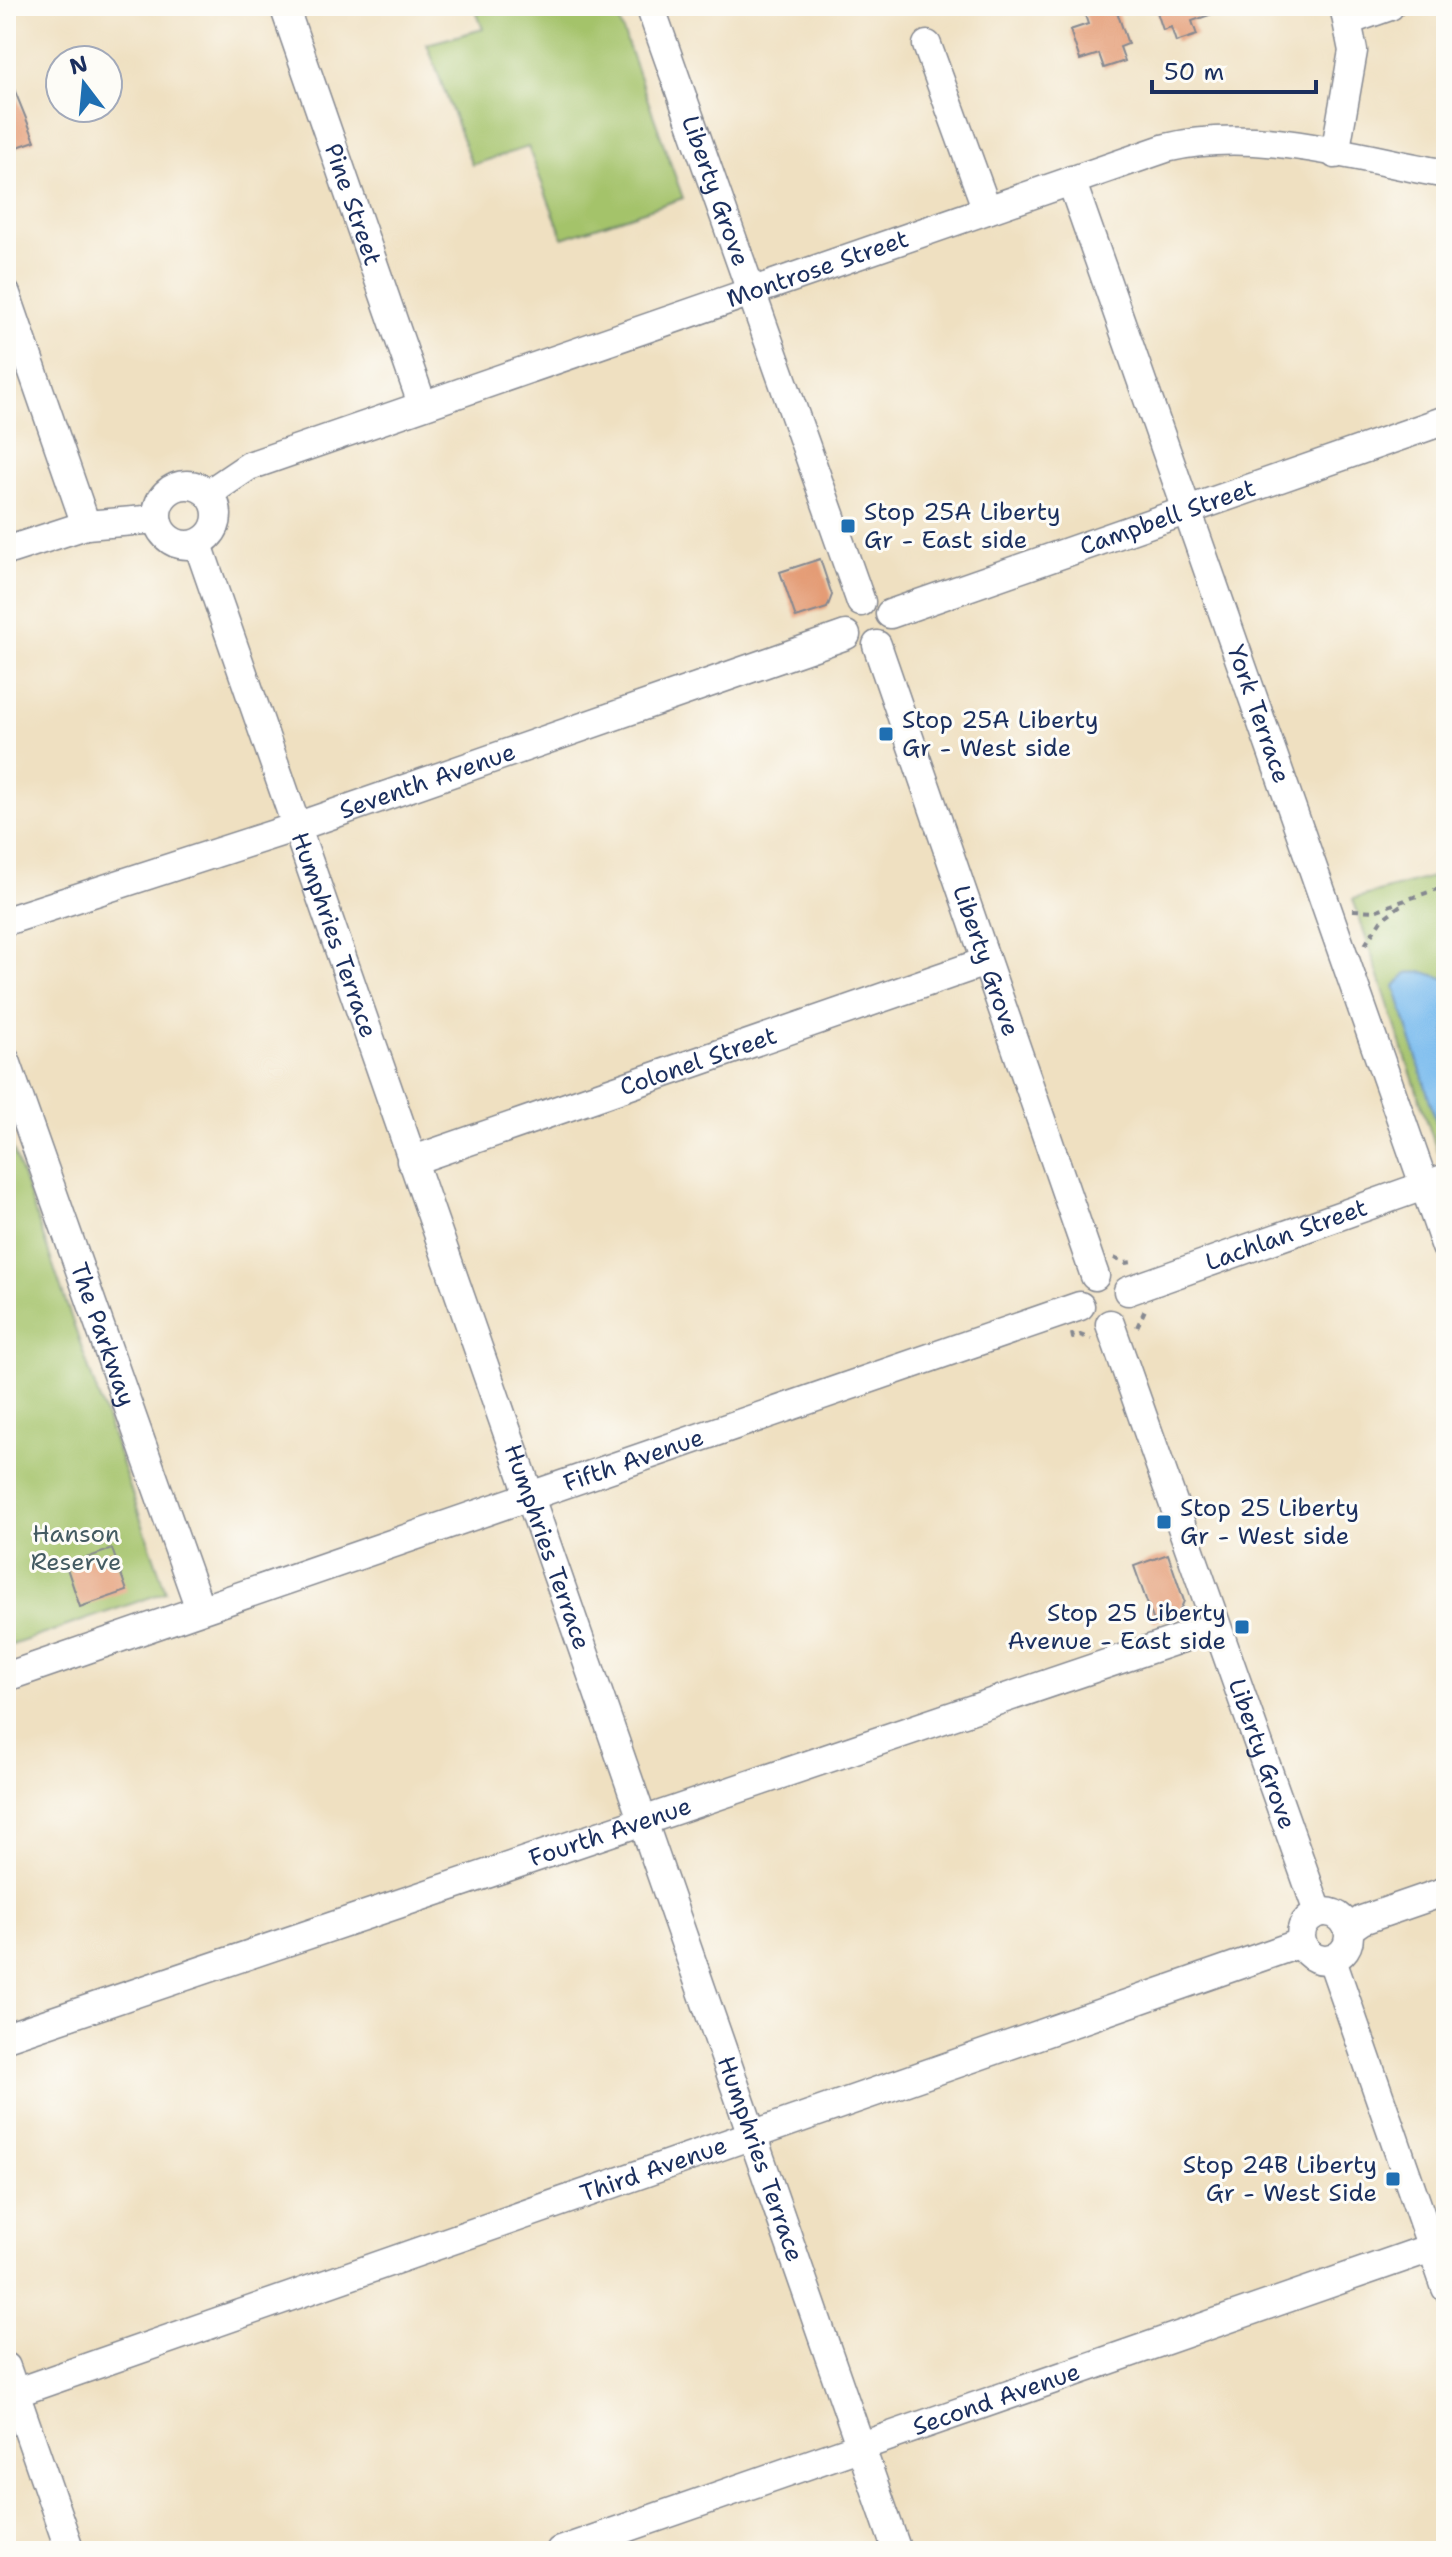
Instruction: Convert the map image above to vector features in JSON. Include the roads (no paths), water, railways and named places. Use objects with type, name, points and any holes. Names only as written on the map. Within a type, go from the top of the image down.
[{"type":"street","name":"Pine Street","points":[[284,6],[422,404]]},
{"type":"street","name":"Liberty Grove","points":[[650,6],[861,602]]},
{"type":"street","points":[[1335,154],[1353,51],[1347,13],[1390,6]]},
{"type":"street","points":[[927,45],[987,210]]},
{"type":"street","name":"Montrose Street","points":[[209,493],[249,466],[422,404],[1071,180],[1192,142],[1278,145],[1446,174]]},
{"type":"street","name":"York Terrace","points":[[1071,180],[1187,510],[1435,1182],[1446,1247]]},
{"type":"street","points":[[6,294],[86,525]]},
{"type":"street","name":"Campbell Street","points":[[890,614],[1446,420]]},
{"type":"street","points":[[189,485],[209,493],[218,512],[217,522],[207,539],[187,546],[167,538],[157,519],[157,508],[169,491],[189,485]]},
{"type":"street","points":[[6,551],[86,525],[157,519]]},
{"type":"street","name":"Humphries Terrace","points":[[198,544],[897,2551]]},
{"type":"street","points":[[861,602],[873,602],[890,614],[887,637],[877,645],[852,641],[846,635],[851,610],[861,602]]},
{"type":"street","name":"Seventh Avenue","points":[[6,921],[296,827],[846,635]]},
{"type":"street","name":"Liberty Grove","points":[[877,645],[1095,1276]]},
{"type":"street","name":"Colonel Street","points":[[411,1161],[985,962]]},
{"type":"street","name":"The Parkway","points":[[6,1061],[200,1609]]},
{"type":"street","name":"Lachlan Street","points":[[1128,1291],[1435,1182]]},
{"type":"street","points":[[1095,1276],[1115,1276],[1128,1291],[1126,1311],[1110,1324],[1091,1321],[1080,1306],[1080,1291],[1095,1276]]},
{"type":"street","name":"Fifth Avenue","points":[[6,1677],[1080,1306]]},
{"type":"street","name":"Liberty Grove","points":[[1110,1324],[1318,1912]]},
{"type":"street","name":"Fourth Avenue","points":[[6,2037],[1215,1627]]},
{"type":"street","points":[[1349,1929],[1362,1920],[1446,1891]]},
{"type":"street","points":[[1318,1912],[1331,1912],[1342,1918],[1349,1929],[1349,1942],[1343,1953],[1332,1960],[1319,1960],[1308,1954],[1301,1943],[1301,1930],[1308,1919],[1318,1912]]},
{"type":"street","name":"Third Avenue","points":[[9,2385],[752,2135],[1301,1943]]},
{"type":"street","points":[[1332,1960],[1446,2288]]},
{"type":"street","name":"Second Avenue","points":[[560,2551],[1431,2248]]},
{"type":"street","points":[[9,2385],[70,2551]]},
{"type":"water","points":[[1424,972],[1446,979],[1446,1143],[1442,1141],[1395,986],[1407,973]]},
{"type":"place","name":"Stop 25A Liberty Gr - East side","points":[[848,526]]},
{"type":"place","name":"Stop 25A Liberty Gr - West side","points":[[886,734]]},
{"type":"place","name":"Stop 25 Liberty Gr - West side","points":[[1164,1522]]},
{"type":"place","name":"Stop 25 Liberty Avenue - East side","points":[[1242,1627]]},
{"type":"place","name":"Stop 24B Liberty Gr - West Side","points":[[1393,2179]]},
{"type":"park label","name":"Hanson Reserve","points":[[76,1548]]}]
